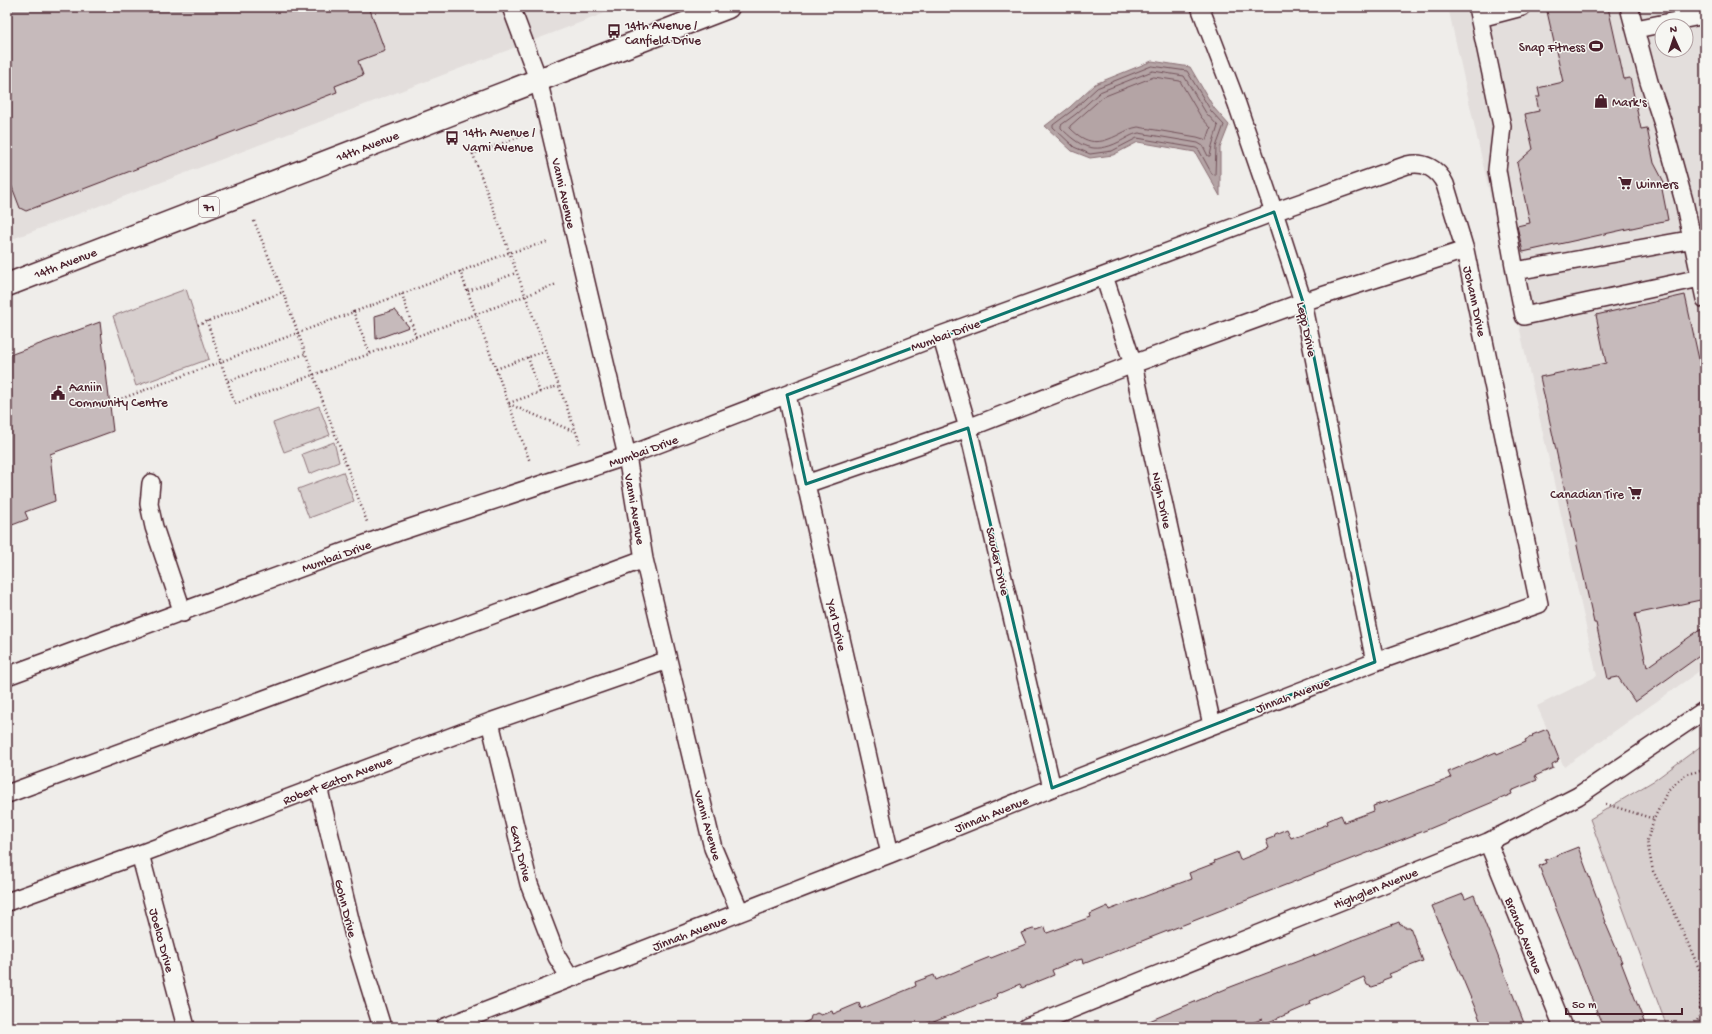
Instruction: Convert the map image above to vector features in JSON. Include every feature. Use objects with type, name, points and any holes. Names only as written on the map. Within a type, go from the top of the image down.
[{"type":"main road","name":"14th Avenue","points":[[7,285],[728,7]]},
{"type":"street","name":"Vanni Avenue","points":[[511,7],[538,79],[627,456],[644,559],[713,848],[740,912]]},
{"type":"street","name":"Lepp Drive","points":[[1200,7],[1237,104],[1303,302],[1375,662]]},
{"type":"street","points":[[1522,7],[1478,12],[1502,126],[1498,170],[1514,271],[1524,316],[1700,278]]},
{"type":"street","points":[[1629,7],[1649,82],[1662,121],[1684,201],[1698,238],[1700,278],[1705,299]]},
{"type":"street","points":[[1636,29],[1705,15]]},
{"type":"street","name":"Johann Drive","points":[[1274,212],[1407,164],[1421,164],[1434,170],[1445,184],[1465,250],[1539,604]]},
{"type":"street","name":"Mumbai Drive","points":[[7,676],[398,532],[627,456],[941,335],[1274,212]]},
{"type":"street","points":[[1514,271],[1698,238]]},
{"type":"street","points":[[806,484],[968,428],[1133,364],[1303,302],[1465,250]]},
{"type":"street","name":"Nigh Drive","points":[[1104,276],[1133,364],[1212,725]]},
{"type":"street","name":"Sauder Drive","points":[[941,335],[968,428],[1052,788]]},
{"type":"street","name":"Yarl Drive","points":[[788,395],[806,484],[890,854]]},
{"type":"street","points":[[151,483],[149,504],[154,525],[183,612]]},
{"type":"street","points":[[7,794],[644,559]]},
{"type":"street","name":"Jinnah Avenue","points":[[445,1027],[890,854],[1212,725],[1375,662],[1539,604]]},
{"type":"street","name":"Robert Eaton Avenue","points":[[7,902],[140,854],[490,722],[668,660]]},
{"type":"street","name":"Highglen Avenue","points":[[1027,1027],[1488,842],[1578,796],[1705,710]]},
{"type":"street","name":"Gary Drive","points":[[490,722],[529,884],[557,957],[570,978]]},
{"type":"street","name":"Gohn Drive","points":[[318,786],[354,936],[382,1027]]},
{"type":"street","name":"Brando Avenue","points":[[1488,842],[1563,1027]]},
{"type":"street","name":"Joelco Drive","points":[[140,854],[186,1027]]},
{"type":"path","points":[[522,136],[473,154],[508,253],[580,443]]},
{"type":"path","points":[[254,221],[283,292],[366,522]]},
{"type":"path","points":[[118,400],[508,253],[547,242]]},
{"type":"path","points":[[460,271],[530,462]]},
{"type":"path","points":[[468,291],[516,273]]},
{"type":"path","points":[[207,321],[236,404],[557,284]]},
{"type":"path","points":[[198,325],[283,292]]},
{"type":"path","points":[[402,294],[416,337]]},
{"type":"path","points":[[353,311],[370,354]]},
{"type":"path","points":[[496,369],[545,351]]},
{"type":"path","points":[[228,381],[305,354]]},
{"type":"path","points":[[528,357],[540,393]]},
{"type":"path","points":[[508,404],[558,386]]},
{"type":"path","points":[[508,404],[576,432]]},
{"type":"path","points":[[1693,1027],[1700,1016],[1701,973],[1676,916],[1652,871],[1647,841],[1654,819],[1668,790],[1686,774],[1705,770]]},
{"type":"path","points":[[1606,804],[1654,819]]},
{"type":"path","points":[[1701,973],[1705,975]]},
{"type":"highlighted area","points":[[1274,212],[1303,302],[1375,662],[1052,788],[968,428],[806,484],[787,395]]},
{"type":"shaded area","points":[[7,7],[621,7],[7,241]]},
{"type":"shaded area","points":[[1448,7],[1705,7],[1705,667],[1564,767],[1537,706],[1597,676]]},
{"type":"shaded area","points":[[186,289],[209,359],[136,386],[113,316]]},
{"type":"shaded area","points":[[319,406],[330,435],[284,452],[273,423]]},
{"type":"shaded area","points":[[334,442],[339,462],[309,474],[302,454]]},
{"type":"shaded area","points":[[343,472],[354,501],[309,518],[298,489]]},
{"type":"shaded area","points":[[1705,743],[1705,1026],[1667,1027],[1590,819],[1655,780]]},
{"type":"water","points":[[1152,61],[1190,67],[1214,108],[1229,125],[1220,148],[1220,196],[1195,152],[1138,142],[1113,155],[1090,158],[1072,151],[1045,126],[1070,107],[1095,84]]},
{"type":"building","points":[[13,7],[369,7],[385,51],[358,61],[363,75],[335,86],[337,92],[26,211],[20,208],[7,174],[7,9]]},
{"type":"building","points":[[1546,7],[1608,7],[1624,79],[1630,78],[1641,129],[1647,128],[1654,163],[1664,182],[1661,184],[1668,220],[1523,252],[1517,226],[1530,223],[1517,163],[1533,149],[1525,114],[1539,111],[1536,97],[1540,97],[1538,88],[1563,82]]},
{"type":"building","name":"Canadian Tire","points":[[1685,295],[1705,387],[1705,599],[1635,614],[1647,667],[1705,626],[1705,652],[1635,702],[1618,677],[1608,679],[1596,623],[1594,623],[1540,377],[1606,363],[1596,315]]},
{"type":"building","points":[[395,310],[409,327],[376,339],[375,316]]},
{"type":"building","name":"Aaniin Community Centre","points":[[100,322],[113,431],[50,454],[55,501],[25,512],[28,519],[7,527],[7,356]]},
{"type":"building","points":[[1547,729],[1559,759],[1552,764],[1553,768],[1535,776],[1537,780],[1511,791],[1512,794],[1429,829],[1083,964],[1082,959],[1074,961],[1052,970],[1054,975],[1022,988],[1020,984],[996,994],[997,997],[931,1023],[930,1022],[917,1027],[794,1027],[810,1020],[811,1016],[817,1013],[821,1015],[832,1011],[833,1014],[859,1003],[861,1009],[916,986],[915,982],[934,975],[936,980],[990,957],[991,958],[1026,944],[1021,933],[1045,927],[1047,933],[1091,917],[1090,914],[1108,906],[1109,910],[1191,879],[1189,873],[1215,863],[1214,861],[1237,852],[1240,860],[1269,848],[1266,840],[1287,829],[1291,838],[1328,824],[1327,821],[1341,815],[1344,822],[1374,811],[1373,806],[1388,802],[1451,778],[1448,772],[1496,752],[1497,754],[1526,742],[1525,740],[1533,736],[1532,735]]},
{"type":"building","points":[[1578,847],[1605,922],[1622,962],[1646,1027],[1603,1027],[1539,866],[1546,863],[1545,860]]},
{"type":"building","points":[[1463,894],[1465,899],[1474,895],[1524,1023],[1513,1027],[1483,1027],[1432,906]]},
{"type":"building","points":[[1399,922],[1400,925],[1402,924],[1404,927],[1410,927],[1423,961],[1389,974],[1391,977],[1383,980],[1381,984],[1372,987],[1367,985],[1364,977],[1310,1001],[1311,1004],[1264,1024],[1262,1019],[1242,1027],[1135,1027],[1228,988]]},
{"type":"place","name":"14th Avenue / Canfield Drive","points":[[614,31]]},
{"type":"place","name":"Snap Fitness","points":[[1596,46]]},
{"type":"place","name":"Mark's","points":[[1601,101]]},
{"type":"place","name":"14th Avenue / Varni Avenue","points":[[452,138]]},
{"type":"place","name":"Winners","points":[[1625,183]]},
{"type":"place","name":"Aaniin Community Centre","points":[[58,393]]},
{"type":"place","name":"Canadian Tire","points":[[1635,493]]}]
